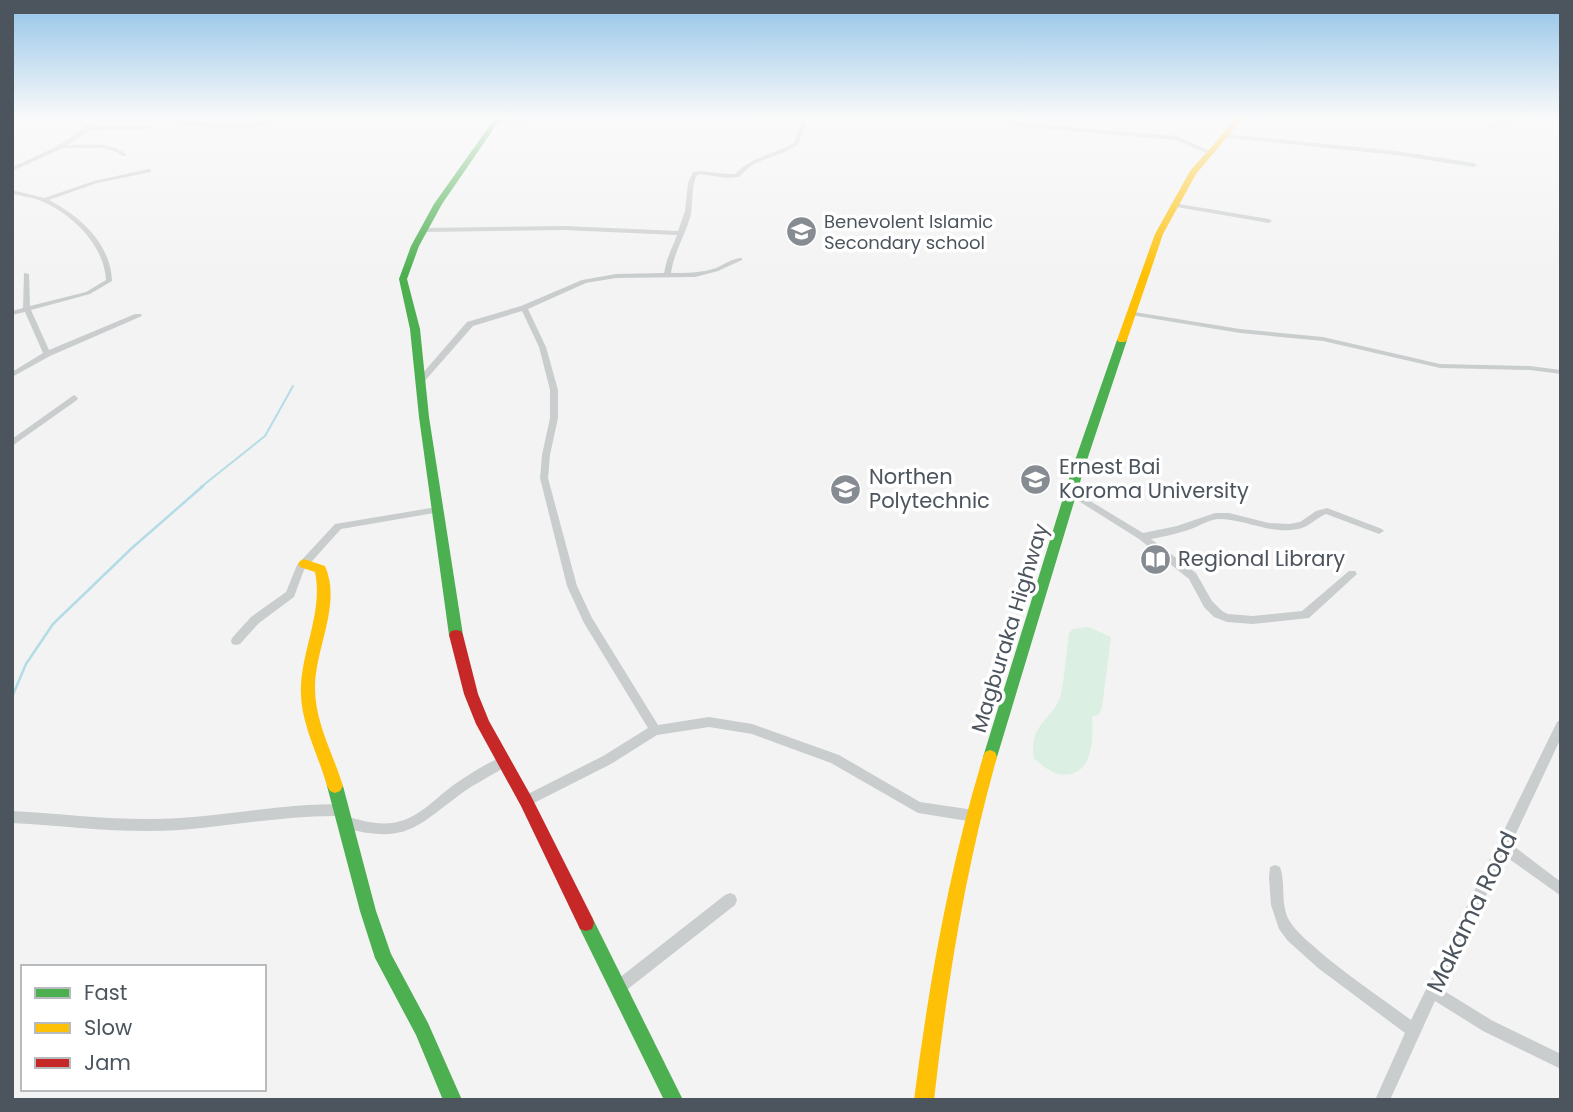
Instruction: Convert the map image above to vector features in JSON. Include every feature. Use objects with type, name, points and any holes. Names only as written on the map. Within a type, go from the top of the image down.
[{"type":"street","points":[[462,170],[438,204],[405,268],[403,279],[415,329],[448,591],[464,668],[483,724],[526,801],[674,1100]]},
{"type":"street","points":[[667,275],[688,214],[689,181],[695,173],[729,177],[737,176],[742,170]]},
{"type":"street","name":"Magburaka Highway","points":[[923,1100],[936,991],[950,907],[988,763],[1131,313],[1159,234],[1173,205],[1196,170]]},
{"type":"street","points":[[44,200],[112,178],[149,171]]},
{"type":"street","points":[[12,192],[44,200],[82,225],[97,243],[110,272],[109,281],[88,293],[26,307],[12,313]]},
{"type":"street","points":[[1173,205],[1269,221]]},
{"type":"street","points":[[425,230],[564,228],[680,233]]},
{"type":"street","points":[[421,381],[470,324],[524,308],[584,281],[617,276],[708,272],[740,259]]},
{"type":"street","points":[[26,274],[26,307],[47,354]]},
{"type":"street","points":[[524,308],[544,350],[550,372],[554,419],[543,464],[544,478],[572,586],[588,620],[655,730]]},
{"type":"street","points":[[1131,313],[1240,331],[1323,339],[1440,366],[1530,368],[1561,372]]},
{"type":"street","points":[[12,375],[47,354],[138,316]]},
{"type":"street","points":[[12,443],[74,398]]},
{"type":"street","points":[[1072,494],[1142,537],[1193,576],[1208,604],[1218,614],[1240,620],[1305,615],[1353,574]]},
{"type":"street","points":[[236,641],[255,620],[290,594],[296,575],[338,526],[437,510]]},
{"type":"street","points":[[1142,537],[1220,516],[1275,528],[1299,526],[1320,512],[1327,511],[1379,531]]},
{"type":"street","points":[[304,564],[321,569],[327,591],[316,635],[309,702],[316,745],[330,766],[384,958],[422,1029],[453,1100]]},
{"type":"street","points":[[526,801],[607,760],[655,730],[709,722],[752,729],[835,759],[918,807],[974,816]]},
{"type":"street","name":"Makama Road","points":[[1382,1100],[1412,1030],[1504,847],[1561,725]]},
{"type":"street","points":[[12,817],[124,825],[178,824],[302,808],[342,816],[371,830],[388,831],[411,825],[432,812],[459,789],[504,761]]},
{"type":"street","points":[[1504,847],[1561,890]]},
{"type":"street","points":[[1275,871],[1275,888],[1284,925],[1322,961],[1412,1030]]},
{"type":"street","points":[[619,987],[730,900]]},
{"type":"street","points":[[1433,992],[1488,1026],[1561,1062]]},
{"type":"green space","points":[[1088,627],[1111,637],[1102,708],[1099,714],[1092,717],[1091,747],[1084,765],[1078,771],[1058,774],[1034,759],[1035,737],[1061,694],[1069,633],[1073,629]]},
{"type":"waterway","points":[[201,487],[265,436],[293,386]]},
{"type":"waterway","points":[[12,697],[26,664],[53,624],[132,548],[203,486]]},
{"type":"traffic: fast","points":[[456,635],[424,417],[415,329],[403,279],[415,246],[438,204],[462,170]]},
{"type":"traffic: fast","points":[[990,757],[1078,469],[1122,340]]},
{"type":"traffic: fast","points":[[335,786],[368,911],[384,958],[422,1029],[453,1100]]},
{"type":"traffic: fast","points":[[586,923],[674,1100]]},
{"type":"traffic: slow","points":[[1122,340],[1159,234],[1196,170]]},
{"type":"traffic: slow","points":[[304,564],[321,569],[324,583],[322,612],[308,687],[314,726],[335,786]]},
{"type":"traffic: slow","points":[[924,1100],[935,1013],[957,885],[990,757]]},
{"type":"traffic: jam","points":[[456,635],[471,694],[483,724],[526,801],[586,923]]},
{"type":"place","name":"Benevolent Islamic Secondary school","points":[[801,232]]},
{"type":"place","name":"Ernest Bai Koroma University","points":[[1036,479]]},
{"type":"place","name":"Northen Polytechnic","points":[[846,489]]},
{"type":"place","name":"Regional Library","points":[[1155,559]]}]
